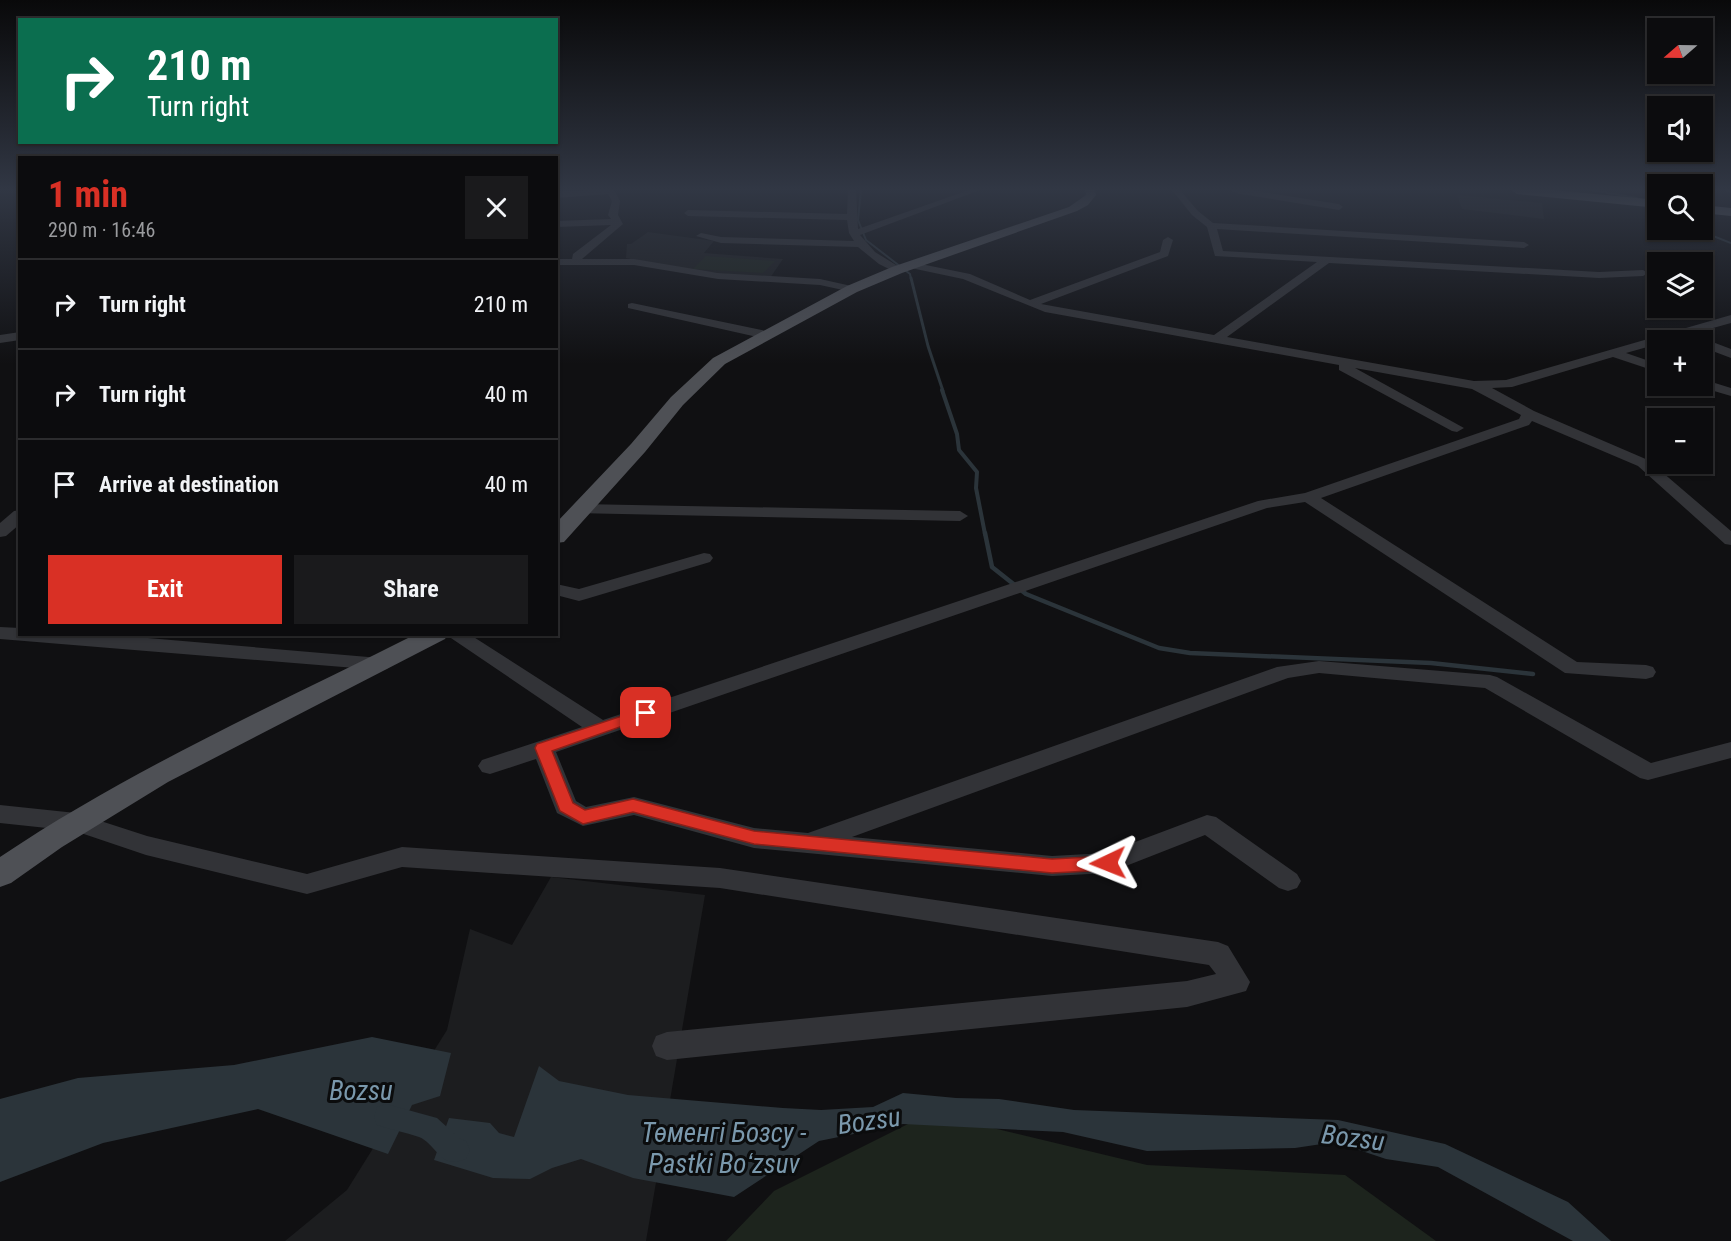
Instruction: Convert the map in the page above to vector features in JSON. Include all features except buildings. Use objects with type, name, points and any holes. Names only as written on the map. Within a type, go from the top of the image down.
[{"type":"main road","points":[[558,535],[698,380],[719,361],[852,289],[964,248]]},
{"type":"main road","points":[[0,874],[76,822],[157,775],[432,636]]},
{"type":"street","points":[[577,261],[577,256],[588,248]]},
{"type":"street","points":[[867,248],[905,268],[966,276],[1030,304],[1474,385],[1507,384],[1647,343]]},
{"type":"street","points":[[1030,304],[1164,254],[1166,248]]},
{"type":"street","points":[[1217,248],[1219,254],[1599,275],[1643,273]]},
{"type":"street","points":[[1218,338],[1327,260]]},
{"type":"street","points":[[558,262],[634,262],[718,276],[820,282],[852,289]]},
{"type":"street","points":[[632,306],[766,335]]},
{"type":"street","points":[[1692,330],[1731,319]]},
{"type":"street","points":[[0,339],[18,336]]},
{"type":"street","points":[[1713,347],[1731,354]]},
{"type":"street","points":[[1612,353],[1647,364]]},
{"type":"street","points":[[1337,359],[1342,366],[1457,428]]},
{"type":"street","points":[[1474,385],[1529,414],[1643,463],[1731,540]]},
{"type":"street","points":[[1713,386],[1731,392]]},
{"type":"street","points":[[490,766],[1264,504],[1308,497],[1524,422],[1529,414]]},
{"type":"street","points":[[1308,497],[1572,668],[1646,672]]},
{"type":"street","points":[[580,509],[960,516]]},
{"type":"street","points":[[558,590],[579,595],[704,558]]},
{"type":"street","points":[[0,633],[18,634]]},
{"type":"street","points":[[45,636],[380,664]]},
{"type":"street","points":[[458,636],[600,728]]},
{"type":"street","points":[[809,843],[1284,672],[1319,667],[1490,682],[1648,772],[1731,750]]},
{"type":"street","points":[[543,748],[566,807],[583,817],[633,806],[754,838],[1052,866],[1108,863],[1207,824],[1288,881]]},
{"type":"street","points":[[0,814],[76,822],[146,845],[307,885],[402,857],[720,878],[1218,954],[1236,982],[1187,994],[666,1046]]},
{"type":"shaded area","points":[[627,248],[708,248],[704,253],[783,259],[770,278],[677,269],[626,258]]},
{"type":"shaded area","points":[[706,256],[775,261],[763,273],[693,269]]},
{"type":"shaded area","points":[[551,877],[705,895],[646,1241],[285,1241],[347,1190],[447,1030],[470,929],[512,945]]},
{"type":"shaded area","points":[[930,1113],[1147,1165],[1345,1175],[1436,1241],[726,1241],[774,1191]]},
{"type":"water","name":"Bozsu","points":[[372,1037],[451,1053],[440,1096],[412,1105],[388,1154],[258,1109],[103,1143],[0,1182],[0,1099],[78,1078],[234,1065]]},
{"type":"water","name":"Төменгі Бозсу - Pastki Boʻzsuv","points":[[539,1066],[559,1081],[628,1095],[783,1108],[821,1110],[873,1107],[903,1093],[999,1099],[1074,1110],[1338,1120],[1445,1144],[1568,1202],[1611,1241],[1573,1241],[1438,1167],[1386,1159],[1335,1142],[1295,1148],[1147,1151],[1063,1132],[903,1124],[819,1141],[734,1197],[633,1178],[581,1159],[552,1168],[530,1179],[493,1178],[434,1160],[449,1118],[490,1123],[499,1133],[514,1137]]},
{"type":"waterway","points":[[876,248],[910,274],[911,279]]},
{"type":"waterway","points":[[911,278],[928,346],[943,391]]},
{"type":"waterway","points":[[942,390],[957,434],[959,450],[977,472],[976,488],[985,534]]},
{"type":"waterway","points":[[985,533],[992,567],[1026,594],[1159,648],[1190,653],[1431,663],[1533,674]]},
{"type":"waterway","name":"Bozsu","points":[[386,1116],[428,1127],[453,1150],[457,1150]]},
{"type":"route","points":[[646,713],[543,748],[566,807],[583,817],[633,806],[754,838],[1052,866],[1108,863]]}]
